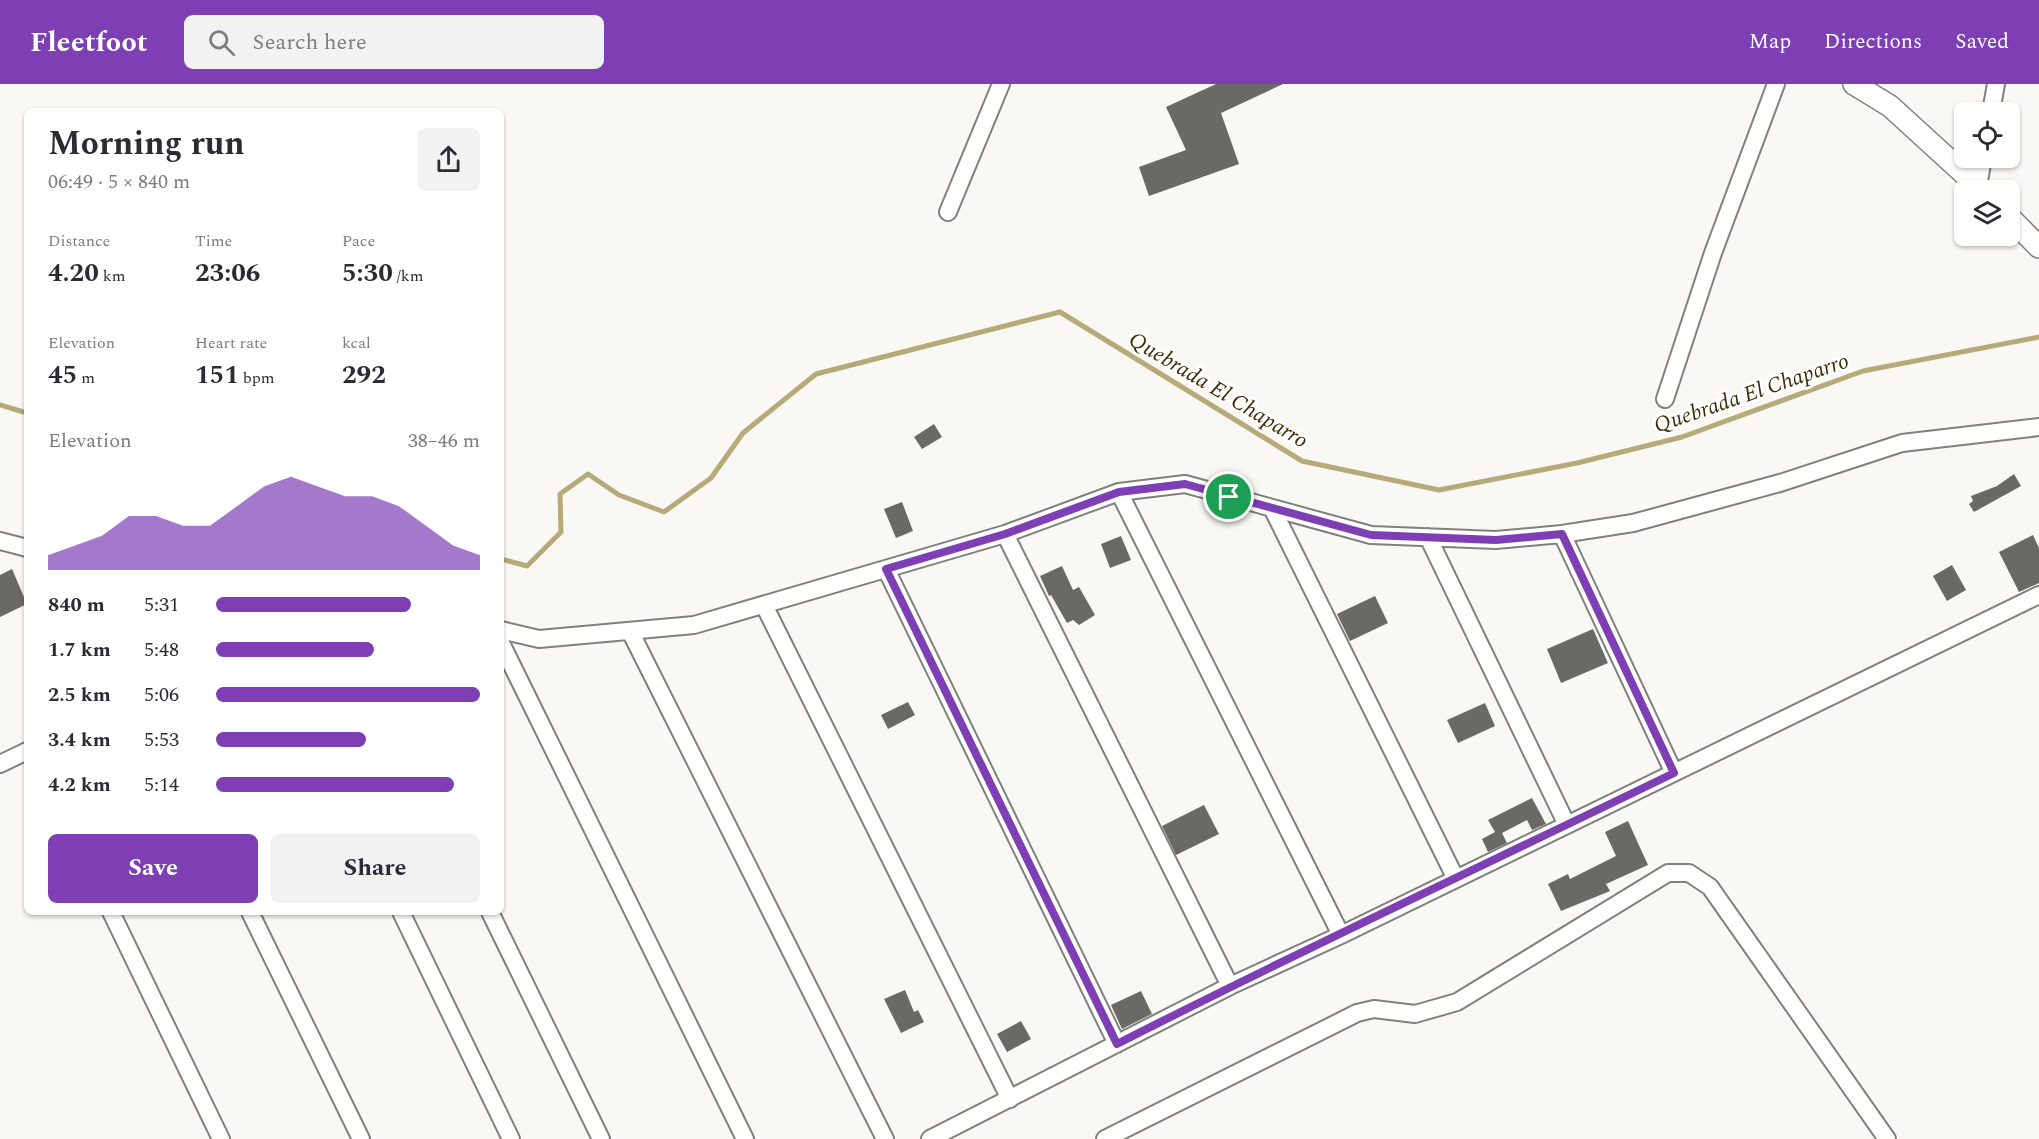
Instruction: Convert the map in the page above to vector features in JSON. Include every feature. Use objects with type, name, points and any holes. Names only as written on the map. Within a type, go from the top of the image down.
[{"type":"main road","points":[[1854,84],[1890,106],[1970,180]]},
{"type":"main road","points":[[2020,226],[2035,238]]},
{"type":"street","points":[[948,212],[1001,84]]},
{"type":"street","points":[[1665,399],[1713,253],[1776,84]]},
{"type":"street","points":[[1993,102],[1996,84]]},
{"type":"street","points":[[504,631],[539,639],[694,625],[1005,534],[1119,492],[1185,484],[1273,510],[1371,535],[1496,540],[1562,534],[1633,523],[1735,496],[1902,443],[2039,426]]},
{"type":"street","points":[[1119,492],[1341,935]]},
{"type":"street","points":[[1273,510],[1456,879]]},
{"type":"street","points":[[1005,534],[1230,986]]},
{"type":"street","points":[[1562,534],[1674,773]]},
{"type":"street","points":[[1428,537],[1566,825]]},
{"type":"street","points":[[0,541],[24,547]]},
{"type":"street","points":[[886,569],[1117,1044]]},
{"type":"street","points":[[930,1139],[1230,986],[1341,935],[2039,595]]},
{"type":"street","points":[[765,605],[1010,1099]]},
{"type":"street","points":[[630,631],[885,1139]]},
{"type":"street","points":[[504,649],[745,1139]]},
{"type":"street","points":[[0,764],[24,752]]},
{"type":"street","points":[[1105,1139],[1357,1013],[1374,1009],[1415,1014],[1457,1002],[1668,873],[1689,873],[1710,887],[1887,1139]]},
{"type":"street","points":[[112,915],[221,1139]]},
{"type":"street","points":[[251,915],[361,1139]]},
{"type":"street","points":[[402,915],[511,1139]]},
{"type":"street","points":[[491,915],[601,1139]]},
{"type":"building","points":[[1216,84],[1283,84],[1221,113],[1239,164],[1149,196],[1139,167],[1186,150],[1166,107]]},
{"type":"building","points":[[934,424],[942,437],[922,449],[914,437]]},
{"type":"building","points":[[2014,474],[2021,486],[1974,512],[1969,504],[1973,501],[1971,496],[1997,486]]},
{"type":"building","points":[[902,502],[913,531],[896,538],[884,509]]},
{"type":"building","points":[[2033,535],[2039,548],[2039,583],[2019,592],[1999,552]]},
{"type":"building","points":[[1121,536],[1131,560],[1110,568],[1101,544]]},
{"type":"building","points":[[1952,565],[1966,590],[1947,601],[1933,576]]},
{"type":"building","points":[[1062,566],[1073,590],[1079,587],[1095,615],[1079,625],[1073,620],[1067,623],[1051,595],[1049,596],[1040,576]]},
{"type":"building","points":[[12,569],[24,597],[24,605],[0,617],[0,575]]},
{"type":"building","points":[[1375,596],[1388,623],[1350,641],[1337,614]]},
{"type":"building","points":[[1593,629],[1608,663],[1561,683],[1547,649]]},
{"type":"building","points":[[908,702],[915,715],[888,729],[881,715]]},
{"type":"building","points":[[1485,703],[1495,726],[1458,743],[1447,720]]},
{"type":"building","points":[[1532,798],[1546,824],[1532,830],[1527,820],[1502,833],[1507,843],[1488,852],[1482,839],[1495,832],[1488,820]]},
{"type":"building","points":[[1204,805],[1219,834],[1176,855],[1162,826]]},
{"type":"building","points":[[1628,821],[1648,865],[1606,884],[1610,891],[1561,911],[1548,884],[1568,874],[1570,879],[1616,856],[1605,832]]},
{"type":"building","points":[[905,990],[914,1012],[918,1010],[924,1022],[901,1033],[884,999]]},
{"type":"building","points":[[1141,991],[1152,1014],[1122,1029],[1111,1005]]},
{"type":"building","points":[[1021,1021],[1031,1039],[1007,1052],[997,1034]]},
{"type":"waterway","name":"Quebrada El Chaparro","points":[[504,560],[527,566],[561,532],[560,494],[588,474],[619,495],[664,512],[711,478],[743,433],[816,374],[1060,312],[1302,461],[1439,490],[1577,463],[1682,437],[1863,371],[2039,337]]},
{"type":"waterway","name":"Quebrada El Chaparro","points":[[0,405],[24,412]]},
{"type":"route","points":[[1185,484],[1229,497],[1371,535],[1496,540],[1562,534],[1674,773],[1341,935],[1230,986],[1117,1044],[886,569],[1005,534],[1119,492],[1185,484]]}]
